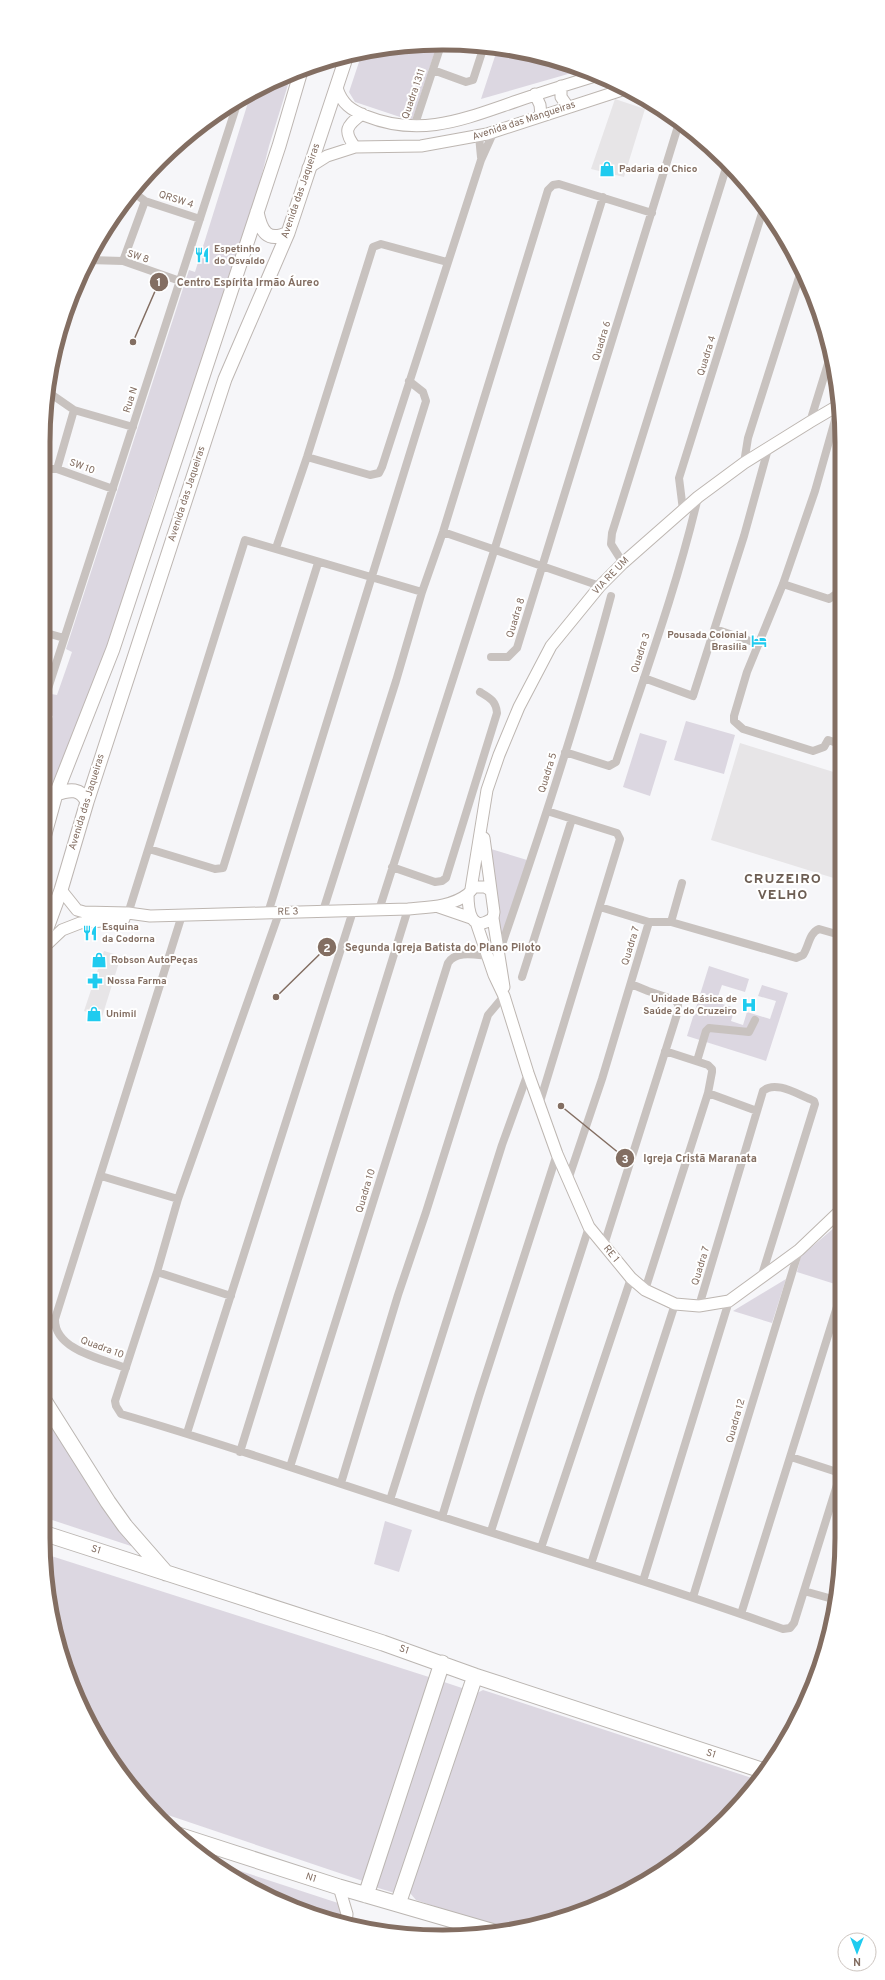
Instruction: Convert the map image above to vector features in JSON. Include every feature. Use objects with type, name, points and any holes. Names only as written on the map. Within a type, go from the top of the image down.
[{"type":"highway","points":[[50,1410],[108,1502],[125,1526],[166,1572]]},
{"type":"highway","name":"S1","points":[[50,1535],[442,1663],[475,1676],[759,1769]]},
{"type":"highway","points":[[366,1895],[442,1663]]},
{"type":"highway","points":[[398,1904],[475,1676]]},
{"type":"highway","points":[[719,1757],[765,1761]]},
{"type":"highway","name":"N1","points":[[192,1840],[339,1887],[449,1920]]},
{"type":"highway","points":[[449,1920],[479,1928]]},
{"type":"highway","points":[[449,1920],[464,1929]]},
{"type":"main road","name":"Avenida das Jaqueiras","points":[[50,920],[61,890],[87,802],[225,379],[288,233],[308,168],[345,62]]},
{"type":"main road","points":[[50,816],[56,794],[113,649],[257,212],[299,78]]},
{"type":"main road","points":[[257,212],[262,229],[270,236],[279,237],[288,233]]},
{"type":"main road","points":[[56,794],[68,790],[78,791],[84,795],[87,802]]},
{"type":"street","name":"Quadra 1311","points":[[414,127],[439,50]]},
{"type":"street","points":[[433,70],[466,82],[471,81],[473,80],[482,52]]},
{"type":"street","name":"Avenida das Mangueiras","points":[[337,88],[343,103],[362,114],[378,120],[414,127],[440,125],[459,121],[536,94],[588,78]]},
{"type":"street","points":[[561,86],[561,97],[568,107]]},
{"type":"street","name":"Avenida das Mangueiras","points":[[308,168],[327,156],[355,148],[420,146],[479,136],[618,91]]},
{"type":"street","points":[[536,94],[540,105],[541,115]]},
{"type":"street","name":"Rua N","points":[[50,681],[235,109]]},
{"type":"street","points":[[355,148],[347,135],[347,130],[353,121],[362,114]]},
{"type":"street","points":[[459,121],[456,128],[457,136],[460,140]]},
{"type":"street","name":"Quadra 6","points":[[542,565],[677,128]]},
{"type":"street","points":[[308,457],[370,475],[379,473],[481,160],[494,131]]},
{"type":"street","points":[[479,136],[481,160]]},
{"type":"street","points":[[623,563],[611,544],[612,533],[725,171]]},
{"type":"street","points":[[323,911],[396,681],[422,592],[443,532],[548,190],[553,184],[559,184],[652,213]]},
{"type":"street","name":"QRSW 4","points":[[138,196],[145,201],[200,219]]},
{"type":"street","points":[[379,910],[494,551],[603,197]]},
{"type":"street","name":"QRSW 4","points":[[123,262],[145,201]]},
{"type":"street","name":"Quadra 4","points":[[683,510],[679,478],[762,214]]},
{"type":"street","points":[[276,548],[308,457],[373,247],[380,244],[447,262]]},
{"type":"street","name":"SW 8","points":[[95,260],[123,262],[180,281]]},
{"type":"street","points":[[744,463],[748,438],[799,278]]},
{"type":"street","points":[[810,422],[827,367]]},
{"type":"street","name":"Quadra 10","points":[[187,1433],[120,1414],[115,1401],[157,1272],[178,1199],[273,913],[370,578],[426,401],[423,392],[409,381]]},
{"type":"street","points":[[53,395],[74,410],[132,427]]},
{"type":"street","name":"VIA RE UM","points":[[470,891],[487,790],[499,755],[519,707],[551,646],[600,586],[623,563],[698,497],[744,463],[833,409]]},
{"type":"street","points":[[57,469],[74,410]]},
{"type":"street","points":[[834,423],[815,491],[783,584],[747,672],[734,716],[734,721],[743,729],[813,751],[824,747],[828,740],[835,742]]},
{"type":"street","points":[[644,678],[693,696],[744,536],[768,449]]},
{"type":"street","name":"SW 10","points":[[50,469],[57,469],[113,489]]},
{"type":"street","name":"Quadra 3","points":[[565,752],[609,766],[614,765],[644,678],[685,549],[698,497]]},
{"type":"street","points":[[443,532],[494,551],[542,565],[600,586]]},
{"type":"street","points":[[131,916],[149,849],[245,540],[276,548],[370,578],[422,592]]},
{"type":"street","points":[[149,849],[215,869],[223,868],[318,562]]},
{"type":"street","name":"Quadra 8","points":[[491,657],[508,657],[517,648],[542,565]]},
{"type":"street","points":[[783,584],[829,599],[835,595]]},
{"type":"street","name":"Quadra 5","points":[[494,955],[547,811],[594,662],[611,596]]},
{"type":"street","points":[[715,629],[759,644]]},
{"type":"street","points":[[50,634],[64,638]]},
{"type":"street","points":[[392,867],[435,882],[442,881],[446,878],[497,713],[496,705],[492,700],[480,692]]},
{"type":"street","points":[[539,1105],[620,842],[620,836],[617,833],[547,811]]},
{"type":"street","points":[[522,977],[572,819]]},
{"type":"street","name":"VIA RE UM","points":[[482,826],[490,890]]},
{"type":"street","points":[[671,922],[682,884]]},
{"type":"street","points":[[479,886],[490,890],[494,903],[493,918],[484,923],[474,920],[468,912],[470,891],[479,886]]},
{"type":"street","name":"RE 3","points":[[61,890],[77,910],[84,912],[131,916],[182,916],[408,909],[438,906],[456,901],[470,891]]},
{"type":"street","name":"RE 3","points":[[438,906],[474,920]]},
{"type":"street","points":[[600,907],[649,922]]},
{"type":"street","points":[[240,1452],[408,909]]},
{"type":"street","points":[[353,911],[187,1433],[240,1452],[341,1483],[442,1517],[491,1531],[693,1597],[783,1629],[790,1628],[794,1623],[835,1490]]},
{"type":"street","name":"RE 3","points":[[50,941],[62,930],[80,923],[131,916]]},
{"type":"street","name":"Quadra 10","points":[[126,1368],[72,1347],[62,1339],[55,1323],[182,916]]},
{"type":"street","name":"RE 1","points":[[493,918],[494,975],[504,996],[528,1073],[557,1154],[589,1227],[631,1278],[646,1290],[675,1304],[699,1306],[729,1301],[799,1250],[835,1216]]},
{"type":"street","name":"RE 1","points":[[474,920],[494,955]]},
{"type":"street","name":"Quadra 7","points":[[568,1180],[602,1079],[649,922],[671,922],[796,958],[803,955],[812,935],[816,930],[819,929],[835,934]]},
{"type":"street","name":"Quadra 10","points":[[290,1467],[448,962],[455,956],[462,954],[494,955]]},
{"type":"street","points":[[604,1246],[678,1011],[678,1004],[675,1000],[648,992],[631,984]]},
{"type":"street","points":[[341,1483],[398,1295],[426,1212],[488,1015],[504,996]]},
{"type":"street","points":[[697,1061],[706,1031],[709,1028],[749,1032],[755,1020]]},
{"type":"street","points":[[646,1290],[708,1093],[712,1069],[708,1065],[665,1051]]},
{"type":"street","points":[[390,1500],[502,1145],[528,1073]]},
{"type":"street","name":"Quadra 7","points":[[699,1306],[763,1091],[766,1088],[774,1086],[810,1099],[814,1101],[815,1104],[761,1279]]},
{"type":"street","points":[[708,1093],[757,1111]]},
{"type":"street","points":[[442,1517],[483,1382],[557,1154]]},
{"type":"street","points":[[101,1176],[178,1199]]},
{"type":"street","points":[[491,1531],[589,1227]]},
{"type":"street","name":"Quadra 12","points":[[693,1597],[799,1250]]},
{"type":"street","points":[[157,1272],[231,1296]]},
{"type":"street","points":[[541,1548],[631,1278]]},
{"type":"street","points":[[643,1581],[729,1301]]},
{"type":"street","points":[[591,1564],[675,1304]]},
{"type":"street","points":[[741,1614],[835,1314]]},
{"type":"street","points":[[791,1457],[835,1469]]},
{"type":"street","points":[[804,1590],[830,1598]]},
{"type":"street","points":[[339,1887],[347,1914],[347,1918]]},
{"type":"shaded area","points":[[435,50],[412,121],[355,102],[349,92],[360,59],[391,53]]},
{"type":"shaded area","points":[[496,53],[544,63],[573,73],[481,99]]},
{"type":"shaded area","points":[[289,81],[269,146],[256,198],[169,466],[153,501],[145,539],[77,732],[50,794],[50,725],[53,716],[50,715],[50,697],[51,694],[57,695],[72,652],[66,649],[189,270],[195,272],[248,102]]},
{"type":"shaded area","points":[[615,99],[645,109],[624,177],[591,169]]},
{"type":"shaded area","points":[[686,721],[735,735],[724,774],[674,760]]},
{"type":"shaded area","points":[[640,733],[667,741],[650,796],[623,787]]},
{"type":"shaded area","points":[[740,743],[835,772],[835,878],[711,840]]},
{"type":"shaded area","points":[[491,849],[527,860],[501,941]]},
{"type":"shaded area","points":[[104,951],[121,956],[102,1017],[84,1011]]},
{"type":"shaded area","points":[[709,966],[749,979],[745,992],[722,985],[716,1002],[735,1008],[731,1021],[743,1025],[747,1012],[770,1019],[776,1001],[758,996],[762,985],[788,993],[766,1061],[687,1036]]},
{"type":"shaded area","points":[[835,1227],[835,1284],[797,1272],[801,1256]]},
{"type":"shaded area","points":[[786,1279],[772,1323],[733,1311]]},
{"type":"shaded area","points":[[50,1418],[140,1549],[50,1519]]},
{"type":"shaded area","points":[[385,1521],[412,1530],[399,1572],[374,1564]]},
{"type":"shaded area","points":[[51,1556],[432,1678],[363,1881],[164,1814],[147,1796],[116,1756],[90,1711],[71,1664],[63,1639],[53,1589]]},
{"type":"shaded area","points":[[441,1681],[465,1689],[398,1894],[375,1887]]},
{"type":"shaded area","points":[[483,1690],[752,1778],[738,1796],[701,1833],[661,1864],[639,1877],[616,1890],[569,1909],[544,1917],[495,1927],[416,1900],[410,1893],[475,1694]]},
{"type":"shaded area","points":[[230,1868],[338,1903],[343,1909],[342,1917],[316,1909],[269,1890]]},
{"type":"place","name":"Padaria do Chico","points":[[607,169]]},
{"type":"place","name":"Espetinho do Osvaldo","points":[[202,255]]},
{"type":"place","name":"Centro Espírita Irmão Áureo","points":[[133,342]]},
{"type":"place","name":"Pousada Colonial Brasilia","points":[[759,641]]},
{"type":"place","name":"Esquina da Codorna","points":[[90,933]]},
{"type":"place","name":"Robson AutoPeças","points":[[99,960]]},
{"type":"place","name":"Nossa Farma","points":[[95,981]]},
{"type":"place","name":"Segunda Igreja Batista do Plano Piloto","points":[[276,997]]},
{"type":"place","name":"Unidade Básica de Saúde 2 do Cruzeiro","points":[[749,1005]]},
{"type":"place","name":"Unimil","points":[[94,1014]]},
{"type":"place","name":"Igreja Cristã Maranata","points":[[561,1106]]},
{"type":"district","name":"CRUZEIRO VELHO","points":[[783,888]]}]
